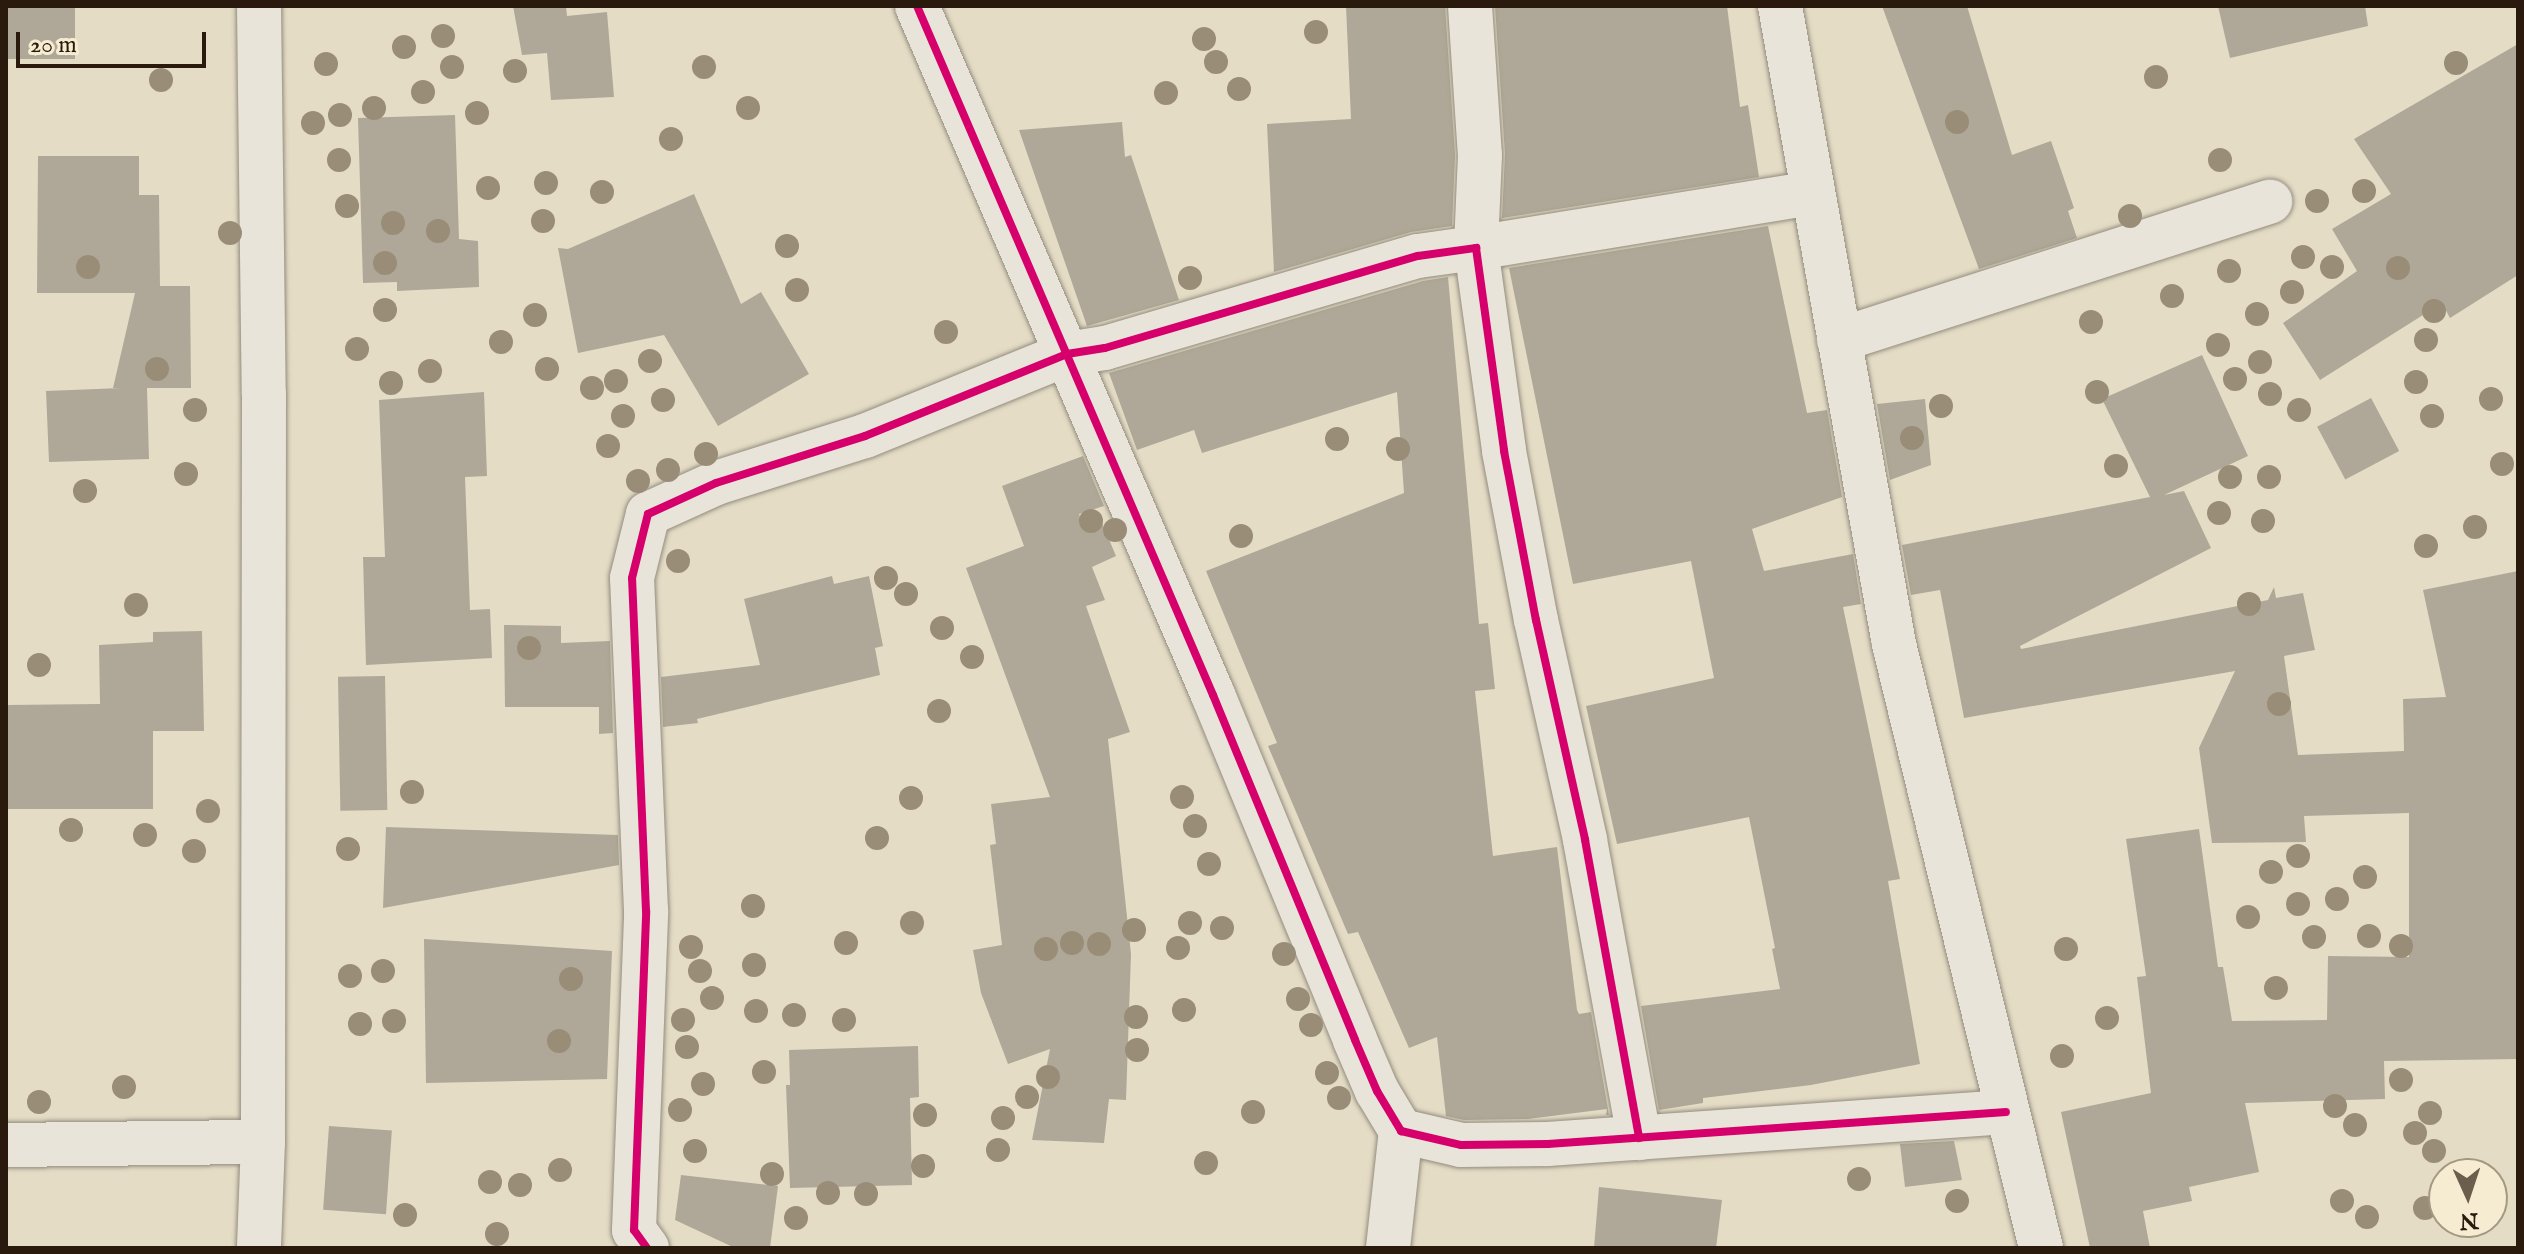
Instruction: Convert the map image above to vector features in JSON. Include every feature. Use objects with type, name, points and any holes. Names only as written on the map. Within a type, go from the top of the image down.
[{"type":"street","points":[[259,6],[264,394],[263,1142],[259,1248]]},
{"type":"street","points":[[917,6],[1355,1040],[1377,1091],[1401,1131],[1388,1248]]},
{"type":"street","points":[[1470,6],[1480,155],[1476,248],[1504,451],[1536,620],[1585,840],[1639,1138]]},
{"type":"street","points":[[1780,6],[1894,644],[2041,1248]]},
{"type":"street","points":[[647,1248],[634,1230],[646,911],[632,578],[648,514],[716,483],[865,436],[1067,354],[1105,348],[1418,256],[1813,193]]},
{"type":"street","points":[[1839,340],[2270,202]]},
{"type":"street","points":[[1401,1131],[1461,1145],[1639,1138],[2006,1112]]},
{"type":"street","points":[[6,1145],[263,1142]]},
{"type":"building","points":[[6,6],[75,6],[75,59],[6,59]]},
{"type":"building","points":[[513,6],[566,6],[567,16],[607,12],[614,97],[551,100],[547,53],[522,55]]},
{"type":"building","points":[[1346,6],[1445,6],[1455,155],[1452,226],[1411,232],[1274,272],[1267,124],[1351,119]]},
{"type":"building","points":[[1495,6],[1727,6],[1740,107],[1748,105],[1759,177],[1502,218],[1505,154]]},
{"type":"building","points":[[1882,6],[1967,6],[2012,155],[2051,141],[2074,208],[2068,211],[2077,238],[1979,269]]},
{"type":"building","points":[[2218,6],[2365,6],[2368,26],[2230,58]]},
{"type":"building","points":[[2518,44],[2518,275],[2450,318],[2442,303],[2320,380],[2283,323],[2357,271],[2332,229],[2391,194],[2354,139]]},
{"type":"building","points":[[455,115],[459,239],[478,241],[479,287],[397,291],[397,282],[363,283],[358,118]]},
{"type":"building","points":[[1122,122],[1125,157],[1131,155],[1179,300],[1087,326],[1019,130]]},
{"type":"building","points":[[38,156],[139,156],[139,195],[159,195],[160,286],[190,286],[191,388],[147,388],[149,459],[49,462],[46,391],[122,388],[113,388],[135,293],[37,293]]},
{"type":"building","points":[[694,194],[741,304],[761,292],[809,374],[718,426],[664,335],[578,353],[558,248],[568,249]]},
{"type":"building","points":[[1768,226],[1807,413],[1827,410],[1842,497],[1752,529],[1764,571],[1853,554],[1861,604],[1843,607],[1900,879],[1888,881],[1920,1064],[1811,1085],[1703,1098],[1703,1103],[1659,1110],[1641,1006],[1780,989],[1772,949],[1775,948],[1749,817],[1617,844],[1586,706],[1714,678],[1691,561],[1573,584],[1509,268]]},
{"type":"building","points":[[1448,277],[1479,624],[1488,623],[1495,689],[1475,691],[1493,856],[1557,847],[1577,1010],[1579,1014],[1591,1012],[1609,1115],[1606,1115],[1607,1109],[1528,1119],[1464,1120],[1446,1116],[1437,1037],[1409,1048],[1358,932],[1348,934],[1268,746],[1277,743],[1206,571],[1404,493],[1397,392],[1202,453],[1194,430],[1137,450],[1109,373],[1423,281]]},
{"type":"building","points":[[2202,355],[2248,456],[2164,495],[2184,491],[2211,548],[2020,646],[2021,649],[2268,600],[2274,587],[2276,598],[2303,593],[2315,650],[2284,656],[2298,755],[2404,751],[2403,699],[2446,697],[2423,590],[2518,571],[2518,1059],[2384,1061],[2385,1099],[2245,1103],[2259,1172],[2189,1187],[2192,1201],[2143,1211],[2150,1248],[2090,1248],[2061,1112],[2151,1093],[2137,977],[2146,976],[2126,839],[2199,829],[2218,967],[2223,967],[2232,1021],[2327,1020],[2328,956],[2409,957],[2409,813],[2304,816],[2306,842],[2212,843],[2199,748],[2235,671],[1964,718],[1940,590],[1911,595],[1902,545],[2150,497],[2102,399]]},
{"type":"building","points":[[484,392],[487,476],[465,477],[470,610],[490,609],[492,658],[366,665],[363,557],[385,557],[379,400]]},
{"type":"building","points":[[2371,398],[2399,451],[2345,480],[2317,427]]},
{"type":"building","points":[[1925,399],[1931,465],[1890,480],[1877,404]]},
{"type":"building","points":[[1083,456],[1104,506],[1079,514],[1083,524],[1100,518],[1116,556],[1092,567],[1105,600],[1086,606],[1130,732],[1108,739],[1131,954],[1126,1100],[1109,1099],[1104,1143],[1032,1140],[1050,1049],[1008,1064],[981,993],[973,950],[1002,945],[990,845],[996,844],[991,804],[1050,797],[966,568],[1024,546],[1002,486]]},
{"type":"building","points":[[832,576],[834,584],[869,576],[883,646],[875,648],[880,675],[697,719],[698,723],[663,727],[661,677],[760,665],[744,599]]},
{"type":"building","points":[[504,625],[561,626],[561,643],[610,641],[613,733],[599,734],[599,707],[505,707]]},
{"type":"building","points":[[202,631],[204,731],[153,731],[153,809],[6,809],[6,705],[100,704],[99,645],[153,642],[153,632]]},
{"type":"building","points":[[385,676],[387,810],[340,811],[338,677]]},
{"type":"building","points":[[386,827],[618,835],[619,865],[383,908]]},
{"type":"building","points":[[424,939],[612,951],[607,1079],[426,1083]]},
{"type":"building","points":[[918,1046],[919,1097],[910,1098],[912,1185],[790,1188],[786,1085],[790,1085],[789,1050]]},
{"type":"building","points":[[329,1126],[392,1130],[386,1214],[323,1210]]},
{"type":"building","points":[[1954,1141],[1962,1180],[1905,1187],[1900,1144]]},
{"type":"building","points":[[681,1175],[778,1186],[770,1248],[735,1248],[675,1220]]},
{"type":"building","points":[[1599,1187],[1722,1200],[1716,1248],[1594,1248]]},
{"type":"cycle path","points":[[917,6],[1213,695],[1355,1040],[1377,1091],[1401,1131],[1461,1145],[1548,1144],[2006,1112]]},
{"type":"cycle path","points":[[647,1248],[634,1230],[646,911],[632,578],[648,514],[716,483],[865,436],[1067,354],[1105,348],[1418,256],[1476,248],[1504,451],[1536,620],[1585,840],[1639,1138]]}]
